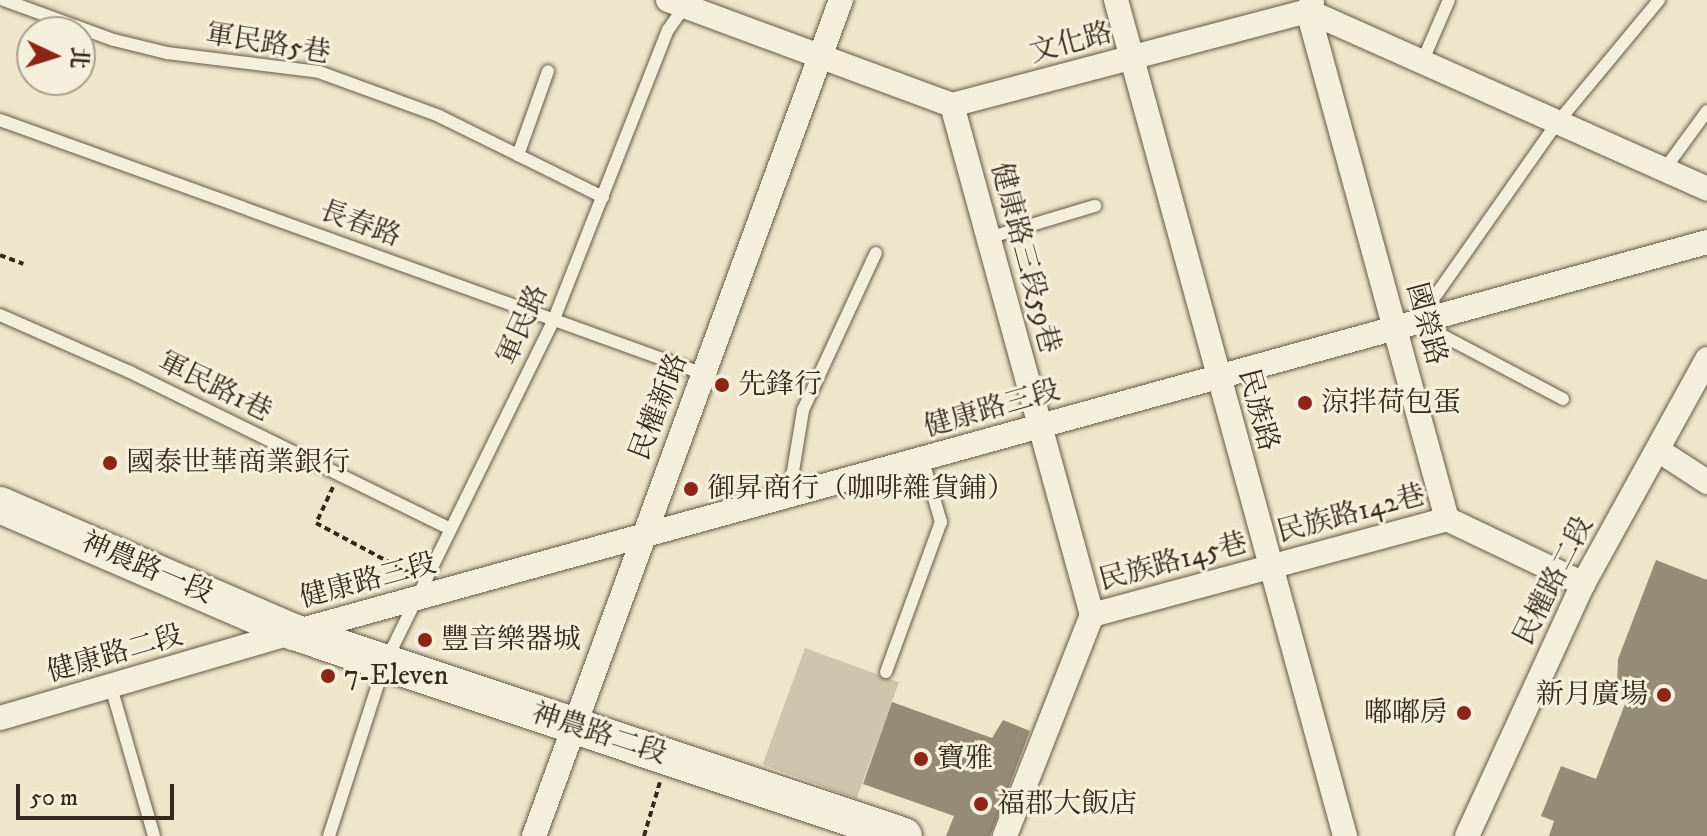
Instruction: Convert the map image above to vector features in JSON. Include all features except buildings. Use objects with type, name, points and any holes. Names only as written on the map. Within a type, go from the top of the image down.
[{"type":"street","name":"民權新路","points":[[534,836],[572,725],[841,0]]},
{"type":"street","name":"民族路","points":[[1116,0],[1345,836]]},
{"type":"street","points":[[1284,0],[1310,6],[1557,123],[1707,189]]},
{"type":"street","points":[[680,2],[952,105]]},
{"type":"street","name":"文化路","points":[[952,105],[1130,59],[1310,6]]},
{"type":"street","name":"國榮路","points":[[1310,6],[1407,325],[1447,519]]},
{"type":"street","name":"健康路三段59巷","points":[[952,105],[1092,615]]},
{"type":"street","name":"健康路三段","points":[[294,632],[417,589],[642,539],[1707,242]]},
{"type":"street","name":"民權路二段","points":[[1467,836],[1583,584],[1707,359]]},
{"type":"street","points":[[1658,450],[1707,482]]},
{"type":"street","name":"神農路一段","points":[[0,505],[294,632]]},
{"type":"street","points":[[1447,519],[1583,584]]},
{"type":"street","name":"民族路142巷","points":[[1270,566],[1447,519]]},
{"type":"street","name":"民族路145巷","points":[[1092,615],[1270,566]]},
{"type":"street","points":[[1005,836],[1092,615]]},
{"type":"street","name":"神農路二段","points":[[294,632],[904,836]]},
{"type":"street","name":"健康路二段","points":[[0,718],[294,632]]},
{"type":"lane","name":"軍民路5巷","points":[[4,0],[114,40],[167,53],[319,72],[439,116],[603,197]]},
{"type":"lane","points":[[1423,60],[1449,0]]},
{"type":"lane","points":[[1563,399],[1407,325],[1557,123],[1659,0]]},
{"type":"lane","name":"軍民路","points":[[329,836],[385,663],[417,589],[450,529],[463,512],[554,319],[680,2]]},
{"type":"lane","points":[[518,155],[548,71]]},
{"type":"lane","points":[[1664,170],[1707,111]]},
{"type":"lane","name":"長春路","points":[[0,120],[704,374]]},
{"type":"lane","points":[[988,238],[1095,206]]},
{"type":"lane","points":[[788,498],[803,410],[876,253]]},
{"type":"lane","name":"軍民路1巷","points":[[0,315],[450,529]]},
{"type":"lane","points":[[886,672],[941,522],[923,461]]},
{"type":"lane","points":[[111,687],[154,836]]},
{"type":"path","points":[[0,255],[23,264]]},
{"type":"path","points":[[339,474],[316,523],[417,589]]},
{"type":"path","points":[[644,836],[667,757]]},
{"type":"shaded area","points":[[805,648],[899,682],[857,799],[763,765]]},
{"type":"place","name":"先鋒行","points":[[722,385]]},
{"type":"place","name":"涼拌荷包蛋","points":[[1305,403]]},
{"type":"place","name":"國泰世華商業銀行","points":[[110,463]]},
{"type":"place","name":"御昇商行（咖啡雜貨鋪）","points":[[691,489]]},
{"type":"place","name":"豐音樂器城","points":[[425,640]]},
{"type":"place","name":"7-Eleven","points":[[328,676]]},
{"type":"place","name":"新月廣場","points":[[1664,695]]},
{"type":"place","name":"嘟嘟房","points":[[1464,713]]},
{"type":"place","name":"寶雅","points":[[921,759]]},
{"type":"place","name":"福郡大飯店","points":[[981,804]]}]
